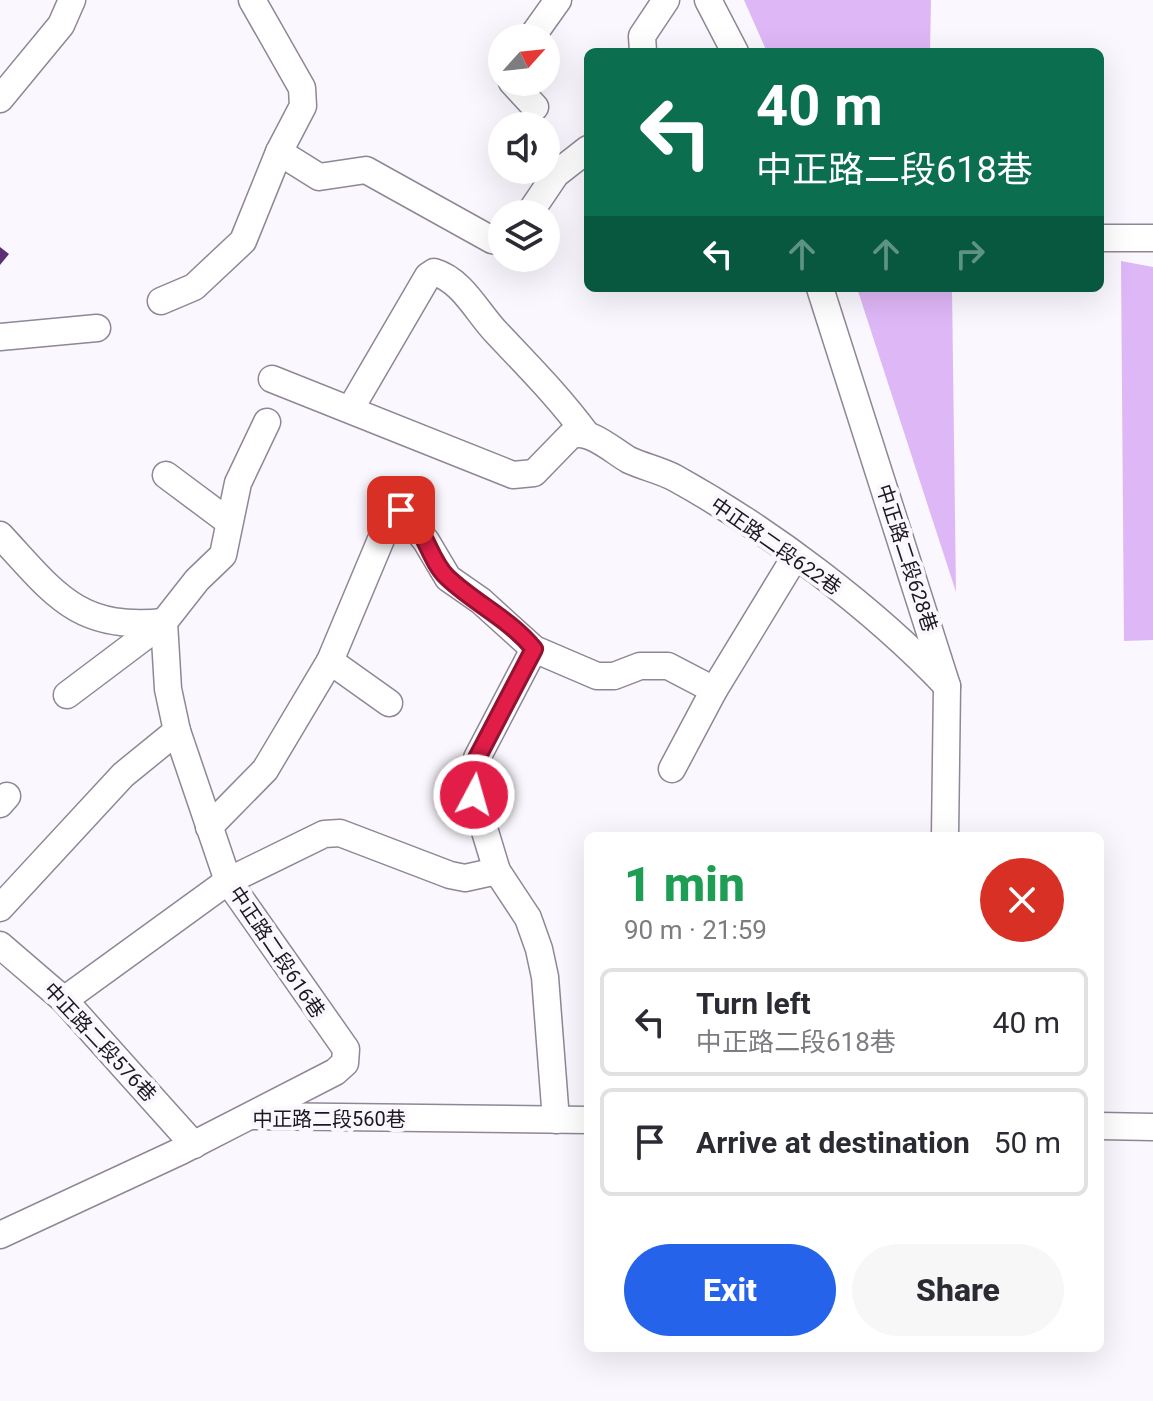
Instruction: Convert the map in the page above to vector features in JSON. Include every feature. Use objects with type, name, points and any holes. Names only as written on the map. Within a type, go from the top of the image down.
[{"type":"street","points":[[0,99],[61,25],[72,0]]},
{"type":"street","points":[[161,301],[194,287],[236,250],[249,233],[279,152],[305,97],[252,0]]},
{"type":"street","points":[[541,24],[558,0]]},
{"type":"street","points":[[643,48],[642,36],[666,0]]},
{"type":"street","points":[[708,0],[733,48]]},
{"type":"street","points":[[525,96],[535,107]]},
{"type":"street","points":[[279,152],[319,177],[366,170],[488,238]]},
{"type":"street","points":[[538,200],[556,174],[584,152]]},
{"type":"street","points":[[1104,238],[1153,238]]},
{"type":"street","name":"中正路二段622巷","points":[[351,408],[428,276],[434,272],[462,291],[493,330],[552,389],[587,435],[632,461],[671,476],[795,557],[873,615],[947,686]]},
{"type":"street","name":"中正路二段628巷","points":[[821,292],[947,686],[945,832]]},
{"type":"street","points":[[0,337],[97,328]]},
{"type":"street","points":[[272,379],[524,477],[534,473],[570,436],[576,433],[587,435]]},
{"type":"street","points":[[67,695],[164,622],[197,580],[220,560],[238,483],[267,422]]},
{"type":"street","points":[[166,475],[229,522]]},
{"type":"street","points":[[209,827],[265,770],[330,661],[382,537],[401,510],[426,541],[448,578],[481,601],[534,649],[597,676],[614,676],[640,666],[668,666],[714,690]]},
{"type":"street","points":[[0,535],[72,608],[123,624],[164,622]]},
{"type":"street","points":[[672,769],[714,690],[795,557]]},
{"type":"street","name":"中正路二段616巷","points":[[164,622],[168,689],[177,731],[228,881],[346,1049],[345,1063],[335,1072],[249,1116]]},
{"type":"street","points":[[534,649],[477,758],[473,776],[474,795],[497,871],[528,918],[539,949],[545,977],[556,1120]]},
{"type":"street","points":[[330,661],[389,703]]},
{"type":"street","points":[[0,908],[123,775],[177,731]]},
{"type":"street","points":[[64,1000],[228,881],[324,834],[340,833],[450,875],[465,878],[497,871]]},
{"type":"street","name":"中正路二段576巷","points":[[0,945],[64,1000],[194,1145]]},
{"type":"street","name":"中正路二段560巷","points":[[0,1235],[194,1145],[249,1116],[584,1120]]},
{"type":"street","points":[[1104,1126],[1153,1127]]},
{"type":"shaded area","points":[[744,0],[931,0],[930,48],[765,48]]},
{"type":"shaded area","points":[[1121,261],[1153,267],[1153,640],[1124,641]]},
{"type":"shaded area","points":[[858,292],[952,292],[956,592]]},
{"type":"building","points":[[0,247],[9,254],[0,265]]},
{"type":"route","points":[[401,510],[407,513],[448,578],[481,601],[534,649],[477,758],[473,776],[474,795]]}]
